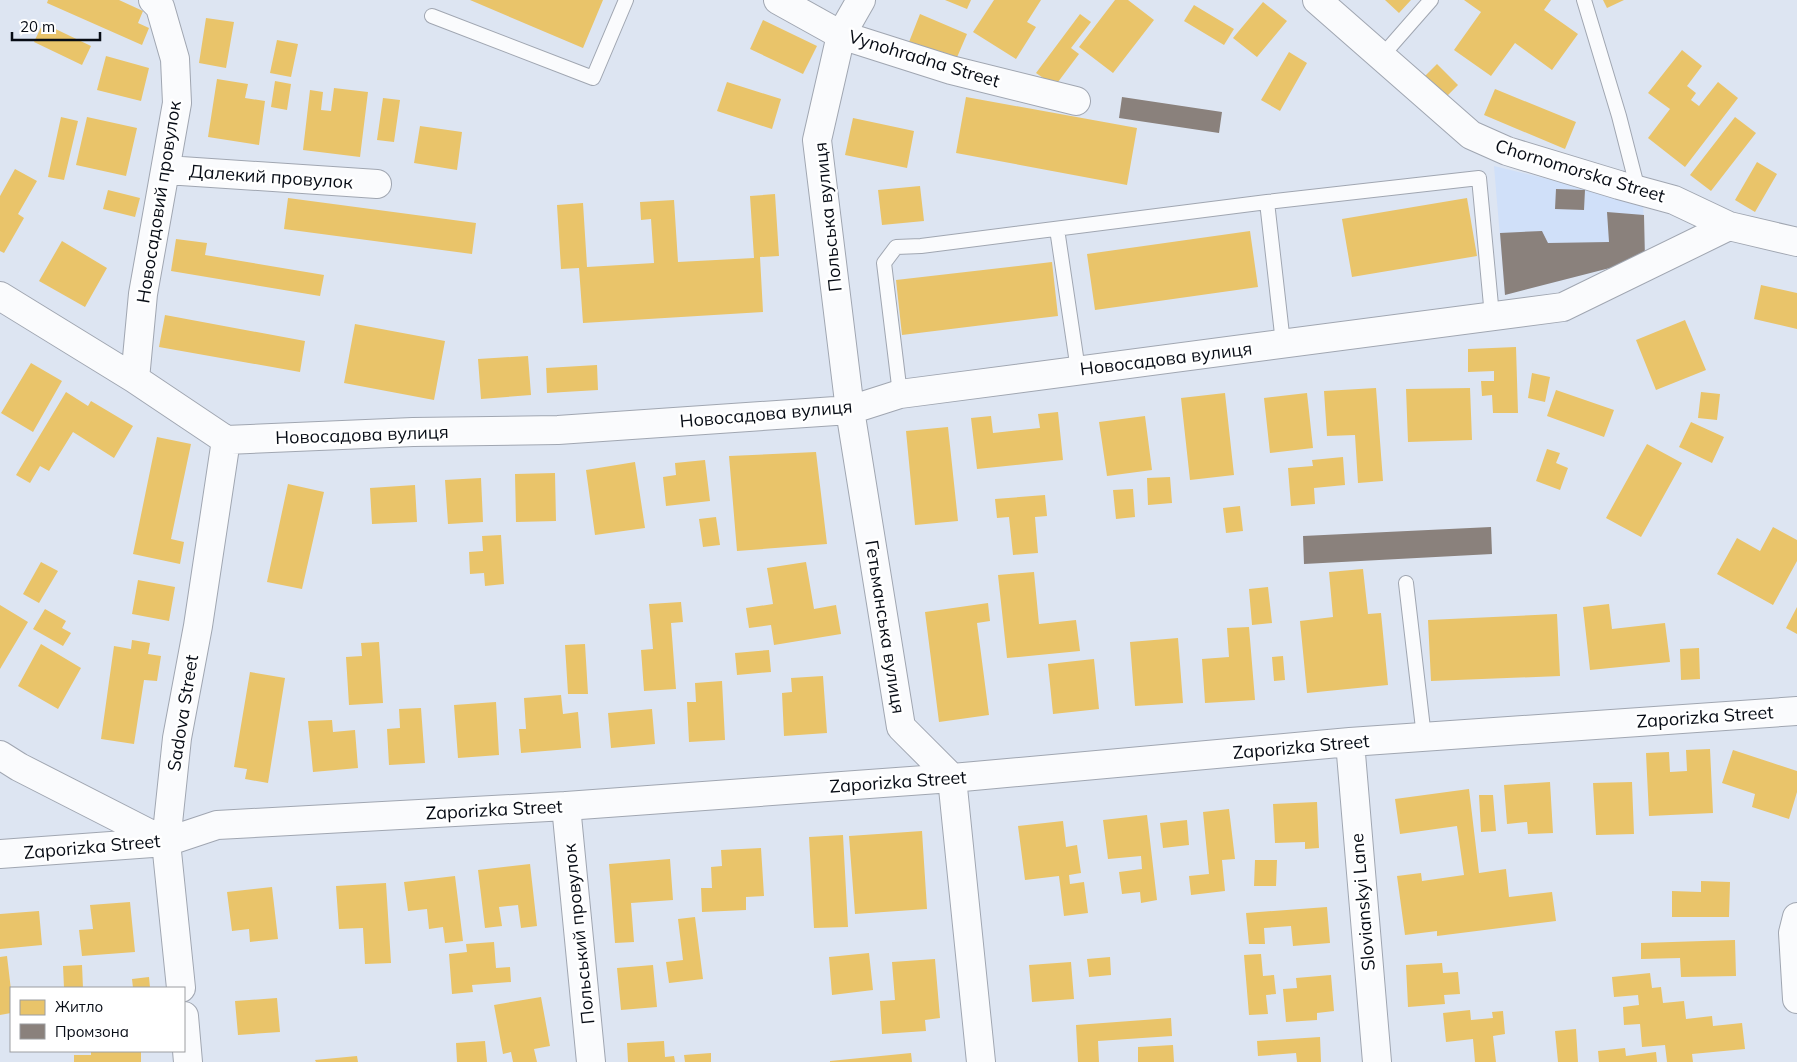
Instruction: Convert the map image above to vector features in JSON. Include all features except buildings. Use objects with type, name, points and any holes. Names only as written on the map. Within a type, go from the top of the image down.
[{"type":"street","name":"Новосадовий провулок","points":[[135,379],[143,294],[177,103],[176,59],[160,7],[153,0]]},
{"type":"street","name":"Vynohradna Street","points":[[778,0],[841,35],[951,70],[1076,101]]},
{"type":"street","name":"Польська вулиця","points":[[850,410],[817,140],[841,35],[861,0]]},
{"type":"street","name":"Chornomorska Street","points":[[1317,0],[1470,134],[1507,151],[1674,200],[1729,226],[1797,242]]},
{"type":"street","name":"Далекий провулок","points":[[166,170],[376,184]]},
{"type":"street","name":"Новосадова вулиця","points":[[226,440],[413,432],[558,430],[850,410],[900,394],[1563,307],[1729,226]]},
{"type":"street","points":[[0,296],[135,379],[226,440]]},
{"type":"street","name":"Гетьманська вулиця","points":[[850,410],[901,727],[952,778]]},
{"type":"street","name":"Sadova Street","points":[[181,987],[166,842],[177,738],[198,626],[226,440]]},
{"type":"street","name":"Zaporizka Street","points":[[0,854],[166,842],[218,825],[566,806],[952,778],[1350,742],[1797,711]]},
{"type":"street","name":"Slovianskyi Lane","points":[[1350,742],[1377,1062]]},
{"type":"street","points":[[0,755],[19,767],[166,842]]},
{"type":"street","points":[[952,778],[981,1062]]},
{"type":"street","name":"Польський провулок","points":[[566,806],[591,1062]]},
{"type":"street","points":[[1797,918],[1793,934],[1797,999]]},
{"type":"street","points":[[185,1028],[188,1062]]},
{"type":"lane","points":[[432,16],[593,78],[626,0]]},
{"type":"lane","points":[[1381,57],[1432,0]]},
{"type":"lane","points":[[1584,0],[1619,116],[1638,190]]},
{"type":"lane","points":[[900,394],[884,263],[896,247],[921,246],[1267,202],[1479,178],[1492,316]]},
{"type":"lane","points":[[1267,202],[1283,344]]},
{"type":"lane","points":[[1057,229],[1078,370]]},
{"type":"lane","points":[[1406,583],[1424,737]]},
{"type":"shaded area","points":[[1494,166],[1643,202],[1645,259],[1505,295]]}]
